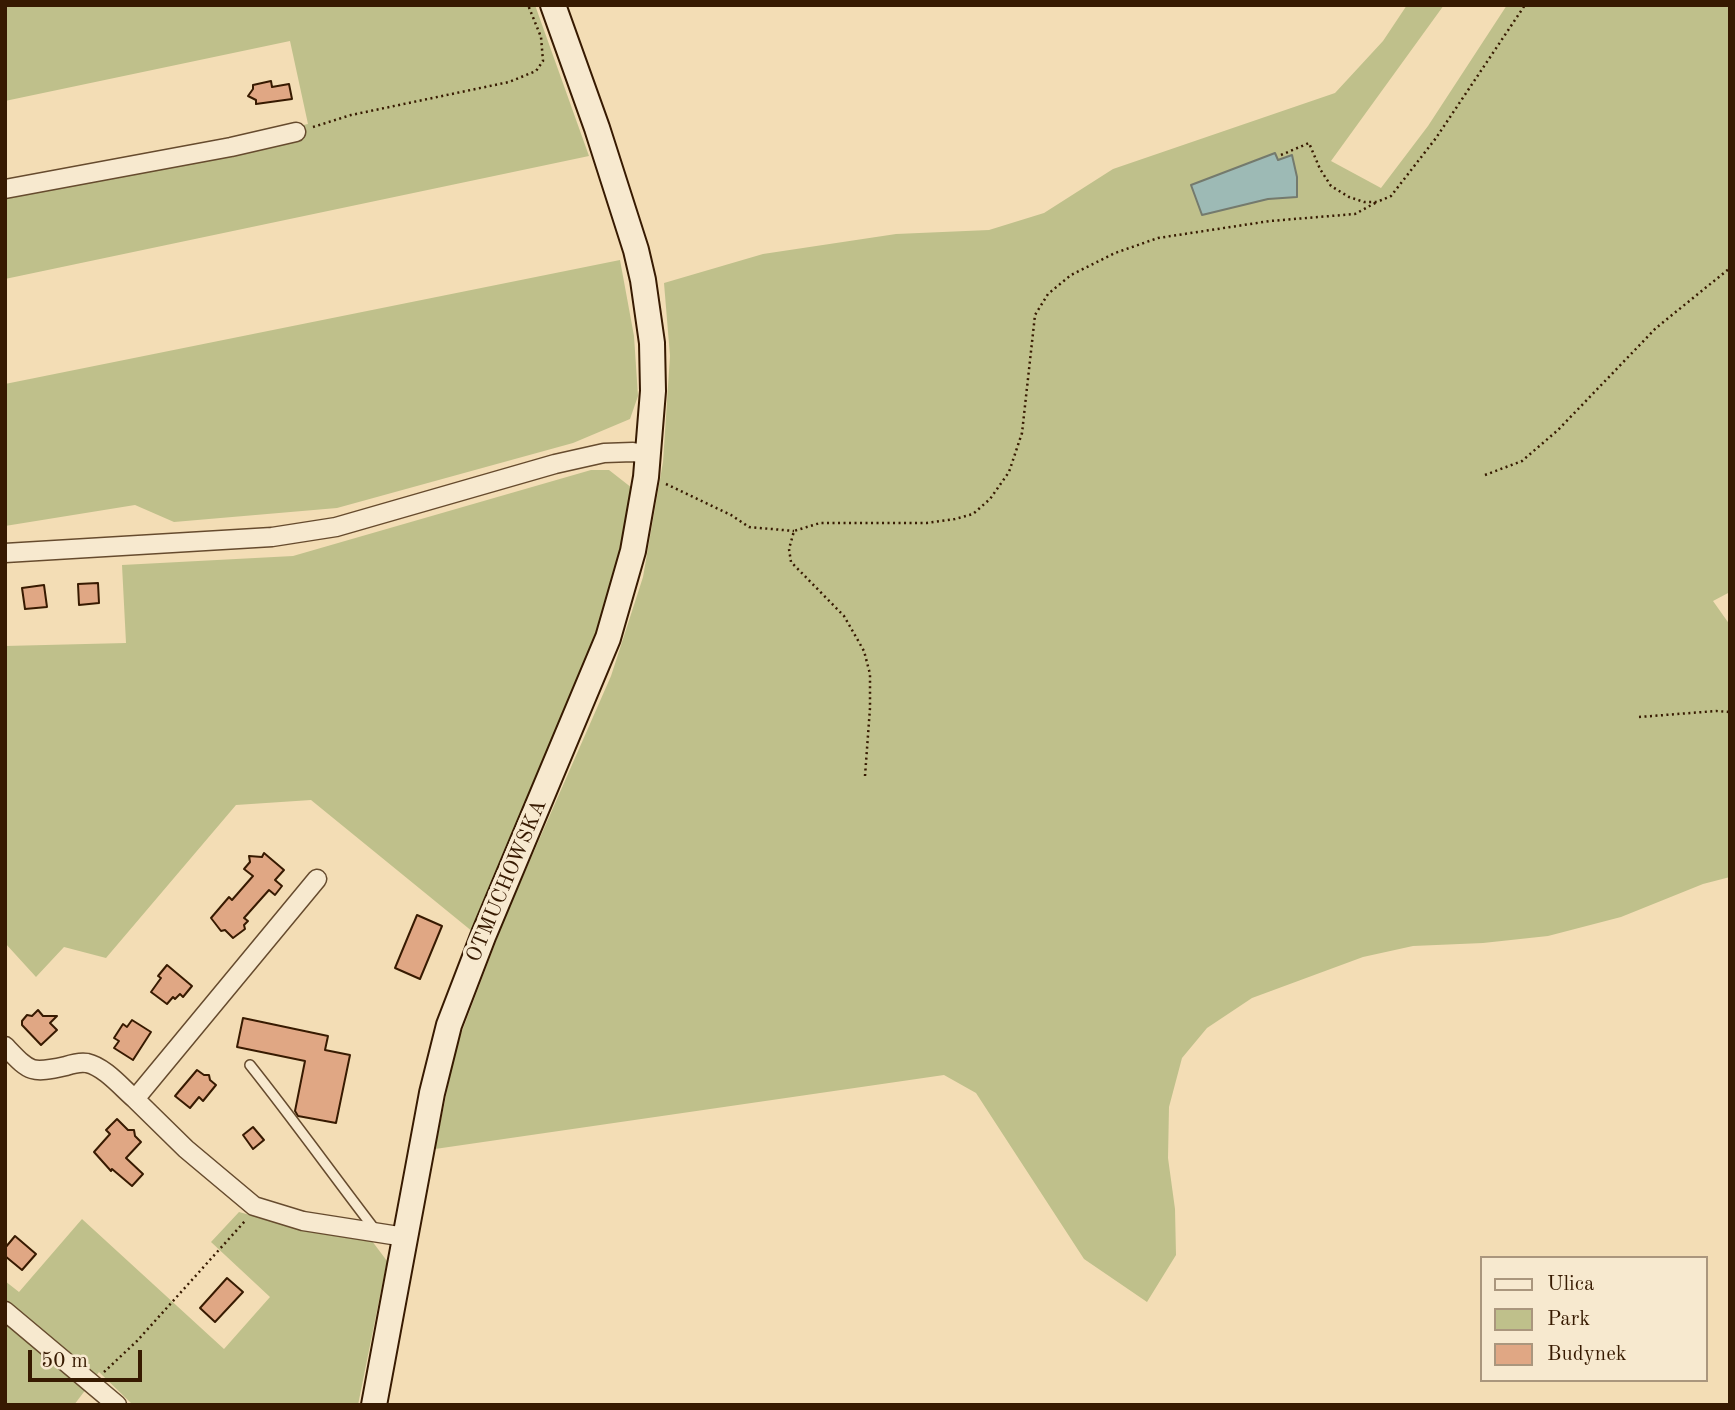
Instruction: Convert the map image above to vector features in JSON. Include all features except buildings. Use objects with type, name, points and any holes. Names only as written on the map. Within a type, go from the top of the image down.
[{"type":"main road","name":"OTMUCHOWSKA","points":[[374,1405],[432,1093],[449,1025],[484,934],[608,638],[633,551],[648,466],[653,365],[649,313],[636,250],[597,128],[553,5]]},
{"type":"street","points":[[5,189],[231,147],[296,132]]},
{"type":"street","points":[[5,553],[272,537],[336,527],[555,464],[604,453],[633,452],[648,466]]},
{"type":"street","points":[[135,1099],[317,879]]},
{"type":"street","points":[[5,1046],[25,1068],[41,1072],[87,1063],[99,1069],[135,1099],[186,1149],[254,1206],[303,1221],[405,1237]]},
{"type":"street","points":[[5,1311],[117,1405]]},
{"type":"lane","points":[[250,1065],[309,1139],[321,1161],[377,1232]]},
{"type":"path","points":[[296,132],[351,115],[509,82],[536,71],[543,61],[541,37],[528,5]]},
{"type":"path","points":[[648,466],[665,483],[731,515],[749,527],[794,531],[820,523],[927,523],[973,514],[990,499],[1009,472],[1022,433],[1035,315],[1048,294],[1071,275],[1115,253],[1158,238],[1270,221],[1355,214],[1391,196],[1436,138],[1525,5]]},
{"type":"path","points":[[1281,155],[1309,143],[1331,186],[1349,197],[1364,202],[1377,202]]},
{"type":"path","points":[[1485,475],[1522,461],[1558,430],[1656,328],[1730,268]]},
{"type":"path","points":[[794,531],[789,549],[791,562],[844,616],[864,651],[870,674],[865,776]]},
{"type":"path","points":[[1639,717],[1716,710],[1730,712]]},
{"type":"path","points":[[92,1384],[182,1292],[242,1225],[254,1206]]},
{"type":"green space","points":[[5,5],[535,5],[589,156],[5,279],[5,189],[308,124],[290,41],[5,101]]},
{"type":"green space","points":[[1407,5],[1444,5],[1331,161],[1381,188],[1428,126],[1507,5],[1730,5],[1730,592],[1713,601],[1730,625],[1730,877],[1703,884],[1621,917],[1548,936],[1483,943],[1413,946],[1363,957],[1252,998],[1207,1028],[1182,1058],[1169,1107],[1168,1158],[1175,1209],[1176,1255],[1147,1302],[1084,1259],[976,1093],[944,1075],[435,1149],[456,1047],[506,915],[611,676],[643,577],[663,462],[670,356],[664,283],[763,254],[896,234],[989,230],[1044,213],[1113,169],[1335,93],[1383,41]]},
{"type":"green space","points":[[620,260],[634,336],[638,396],[630,419],[573,443],[337,508],[174,522],[135,505],[5,526],[5,384]]},
{"type":"green space","points":[[591,470],[609,470],[632,488],[633,501],[604,624],[473,932],[311,800],[236,805],[106,958],[64,947],[36,977],[5,943],[5,646],[126,643],[122,565],[293,556]]},
{"type":"green space","points":[[239,1212],[308,1231],[372,1241],[387,1261],[358,1405],[133,1405],[99,1372],[74,1405],[5,1405],[5,1281],[19,1292],[82,1219],[224,1349],[270,1297],[211,1242]]},
{"type":"water","points":[[1275,153],[1278,160],[1292,155],[1297,177],[1297,197],[1268,199],[1202,215],[1191,185]]}]
